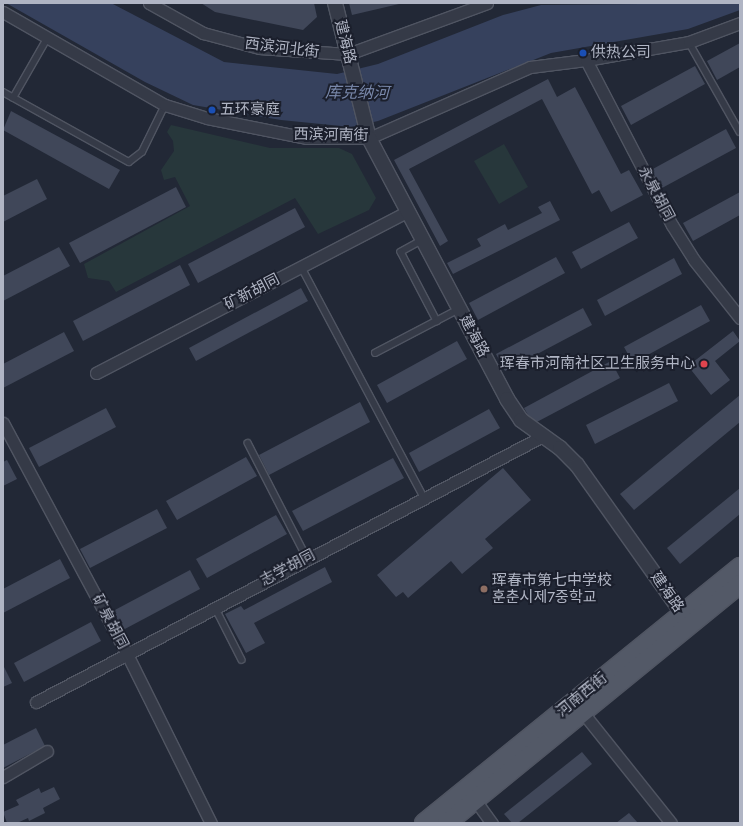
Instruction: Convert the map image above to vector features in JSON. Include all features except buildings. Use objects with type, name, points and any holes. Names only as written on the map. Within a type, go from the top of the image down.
[{"type":"main road","name":"河南西街","points":[[447,823],[584,714],[740,567]]},
{"type":"main road","name":"河南西街","points":[[424,823],[686,619],[740,584]]},
{"type":"street","name":"西滨河北街","points":[[149,3],[203,33],[259,48],[349,58],[465,6],[487,3]]},
{"type":"street","name":"建海路","points":[[335,3],[365,124],[370,138],[407,212],[521,420],[541,437],[560,448],[577,465],[686,619]]},
{"type":"street","name":"西滨河南街","points":[[3,12],[165,105],[207,118],[270,132],[307,138],[370,138],[530,66],[586,60],[689,42],[740,23]]},
{"type":"street","name":"永泉胡同","points":[[586,60],[672,225],[694,260],[740,318]]},
{"type":"street","name":"矿新胡同","points":[[96,373],[407,212]]},
{"type":"street","name":"矿泉胡同","points":[[3,424],[126,652],[211,823]]},
{"type":"street","name":"志学胡同","points":[[36,702],[126,652],[541,437]]},
{"type":"street","points":[[584,714],[671,823]]},
{"type":"street","points":[[3,777],[47,752]]},
{"type":"street","points":[[475,800],[492,823]]},
{"type":"lane","points":[[13,98],[48,37]]},
{"type":"lane","points":[[689,42],[740,132]]},
{"type":"lane","points":[[3,92],[129,162],[142,152],[165,105]]},
{"type":"lane","points":[[423,240],[401,252],[437,321]]},
{"type":"lane","points":[[302,266],[424,497]]},
{"type":"lane","points":[[375,353],[459,309]]},
{"type":"lane","points":[[248,443],[307,558]]},
{"type":"lane","points":[[215,607],[242,660]]},
{"type":"shaded area","points":[[171,125],[270,148],[339,148],[352,154],[376,198],[369,210],[318,234],[295,198],[116,292],[109,281],[88,278],[84,264],[190,206],[175,177],[164,180],[161,170],[174,151],[173,141],[167,132]]},
{"type":"shaded area","points":[[504,144],[528,187],[499,204],[474,161]]},
{"type":"water","name":"库克纳河","points":[[6,3],[111,3],[224,62],[337,74],[378,64],[503,15],[541,5],[740,3],[740,10],[688,29],[551,53],[378,121],[351,127],[281,120],[193,105],[145,82]]},
{"type":"place","name":"供热公司","points":[[583,53]]},
{"type":"place","name":"五环豪庭","points":[[212,110]]},
{"type":"place","name":"珲春市河南社区卫生服务中心","points":[[704,364]]},
{"type":"place","name":"珲春市第七中学校 훈춘시제7중학교","points":[[484,589]]}]
